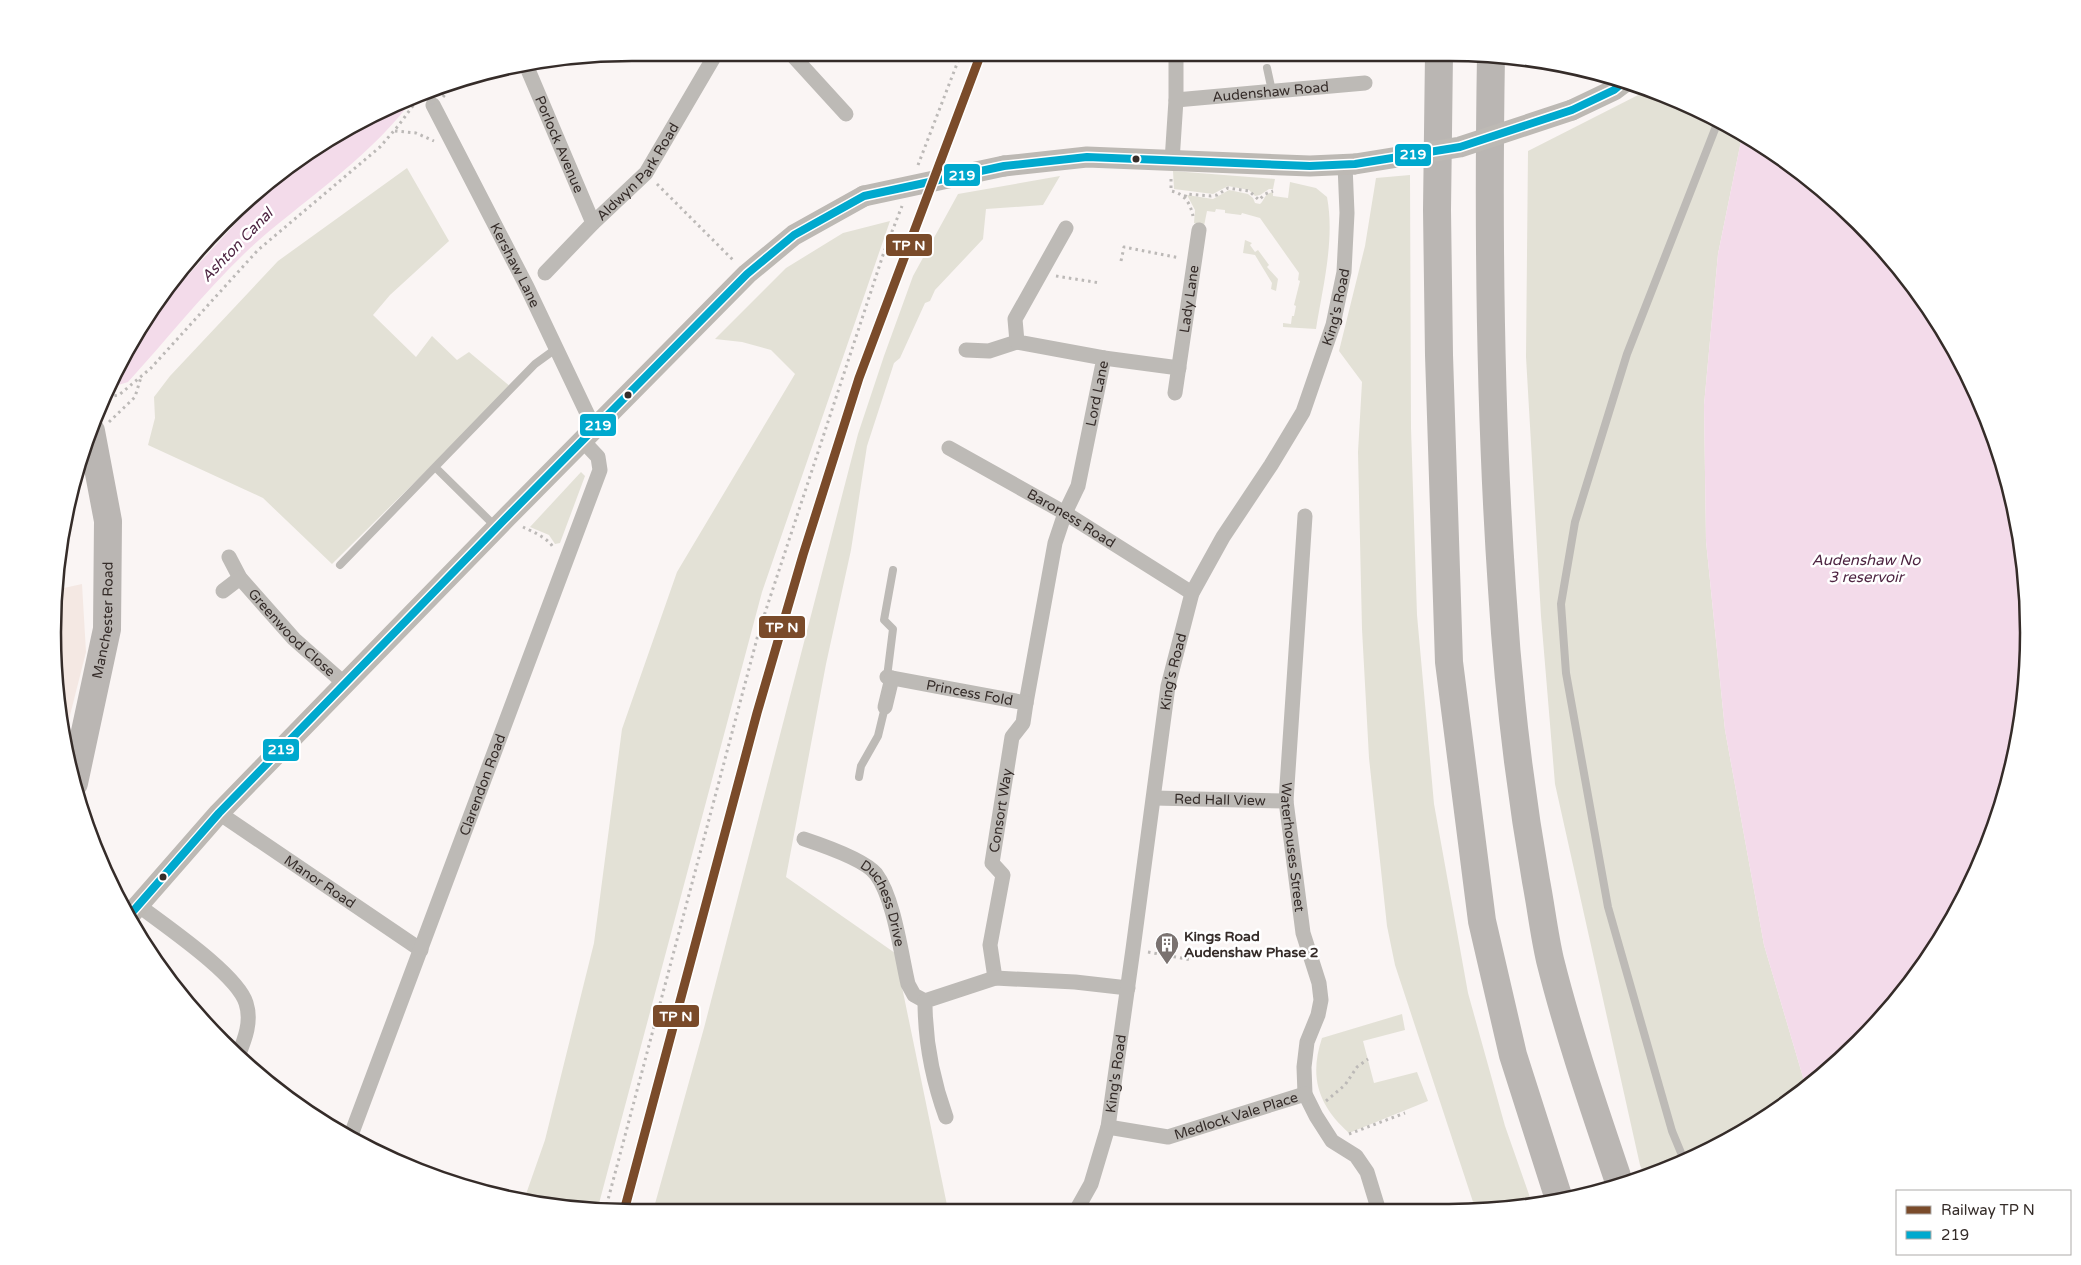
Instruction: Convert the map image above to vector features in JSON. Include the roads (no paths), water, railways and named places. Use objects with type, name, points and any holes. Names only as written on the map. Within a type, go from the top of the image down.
[{"type":"highway","points":[[1439,61],[1438,355],[1449,662],[1482,921],[1513,1055],[1557,1193]]},
{"type":"highway","points":[[1492,63],[1491,354],[1495,490],[1507,670],[1523,807],[1550,959],[1584,1077],[1617,1177]]},
{"type":"highway","name":"Manchester Road","points":[[78,766],[107,630],[108,520],[93,446]]},
{"type":"main road","points":[[134,910],[219,813],[588,434],[747,274],[794,235],[864,196],[1004,166],[1087,157],[1310,166],[1350,164],[1460,147],[1572,110],[1618,88]]},
{"type":"street","name":"Aldwyn Park Road","points":[[545,273],[593,223],[646,173],[712,61]]},
{"type":"street","points":[[798,61],[846,114]]},
{"type":"street","points":[[1172,161],[1176,100],[1176,61]]},
{"type":"street","name":"Porlock Avenue","points":[[528,71],[593,223]]},
{"type":"street","name":"Audenshaw Road","points":[[1176,100],[1365,84]]},
{"type":"street","name":"Kershaw Lane","points":[[433,105],[557,348],[588,434]]},
{"type":"street","name":"King's Road","points":[[1080,1204],[1091,1184],[1108,1127],[1134,949],[1168,686],[1192,593],[1223,537],[1271,466],[1303,412],[1333,325],[1344,272],[1350,164]]},
{"type":"street","name":"Lady Lane","points":[[1175,393],[1195,261],[1196,226]]},
{"type":"street","points":[[1017,342],[1016,319],[1066,228]]},
{"type":"street","name":"Lord Lane","points":[[966,350],[989,351],[1017,342],[1104,358],[1078,486],[1065,513]]},
{"type":"street","points":[[1104,358],[1179,368]]},
{"type":"street","name":"Clarendon Road","points":[[352,1130],[600,470],[598,457],[588,434]]},
{"type":"street","name":"Baroness Road","points":[[949,448],[1065,513],[1192,593]]},
{"type":"street","name":"Princess Fold","points":[[889,677],[1026,703],[1055,543],[1065,513]]},
{"type":"street","name":"Waterhouses Street","points":[[1305,516],[1286,801],[1303,933],[1319,983],[1321,1000],[1318,1015],[1307,1042],[1304,1067],[1305,1094],[1332,1141],[1356,1156],[1367,1172],[1377,1204]]},
{"type":"street","name":"Greenwood Close","points":[[229,557],[240,578],[294,639],[345,684]]},
{"type":"street","name":"Greenwood Close","points":[[223,592],[240,578]]},
{"type":"street","points":[[885,707],[889,677]]},
{"type":"street","name":"Consort Way","points":[[995,978],[990,945],[1003,875],[992,863],[1012,737],[1023,723],[1026,703]]},
{"type":"street","name":"Red Hall View","points":[[1154,798],[1286,801]]},
{"type":"street","name":"Manor Road","points":[[219,813],[421,950]]},
{"type":"street","name":"Duchess Drive","points":[[804,839],[844,853],[875,873],[888,897],[908,984],[914,995],[925,1000]]},
{"type":"street","points":[[135,912],[211,962],[232,981],[242,994],[246,1004],[248,1022],[241,1048]]},
{"type":"street","points":[[946,1117],[940,1100],[925,1024],[925,1000],[995,978],[1075,982],[1128,988]]},
{"type":"street","name":"Medlock Vale Place","points":[[1108,1127],[1168,1137],[1305,1094]]},
{"type":"lane","points":[[1267,68],[1272,91]]},
{"type":"lane","points":[[1681,1154],[1672,1131],[1608,907],[1566,673],[1562,604],[1576,522],[1627,354],[1715,128]]},
{"type":"lane","points":[[340,564],[536,364],[557,348]]},
{"type":"lane","points":[[435,467],[501,523]]},
{"type":"lane","points":[[889,677],[893,629],[884,620],[893,570]]},
{"type":"lane","points":[[859,777],[862,766],[878,736],[885,707]]},
{"type":"water","name":"Ashton Canal","points":[[405,109],[362,155],[241,257],[208,291],[128,382],[118,385],[138,347],[179,285],[255,204],[285,179],[315,158],[380,120]]},
{"type":"water","name":"Audenshaw No 3 reservoir","points":[[1741,142],[1796,179],[1825,203],[1878,256],[1902,285],[1943,347],[1961,380],[1976,414],[1989,449],[2009,521],[2019,595],[2019,670],[2009,744],[1989,816],[1961,885],[1943,918],[1902,980],[1852,1036],[1804,1080],[1764,945],[1725,730],[1706,541],[1704,405],[1718,254]]},
{"type":"place","name":"Kings Road Audenshaw Phase 2","points":[[1167,965]]}]
